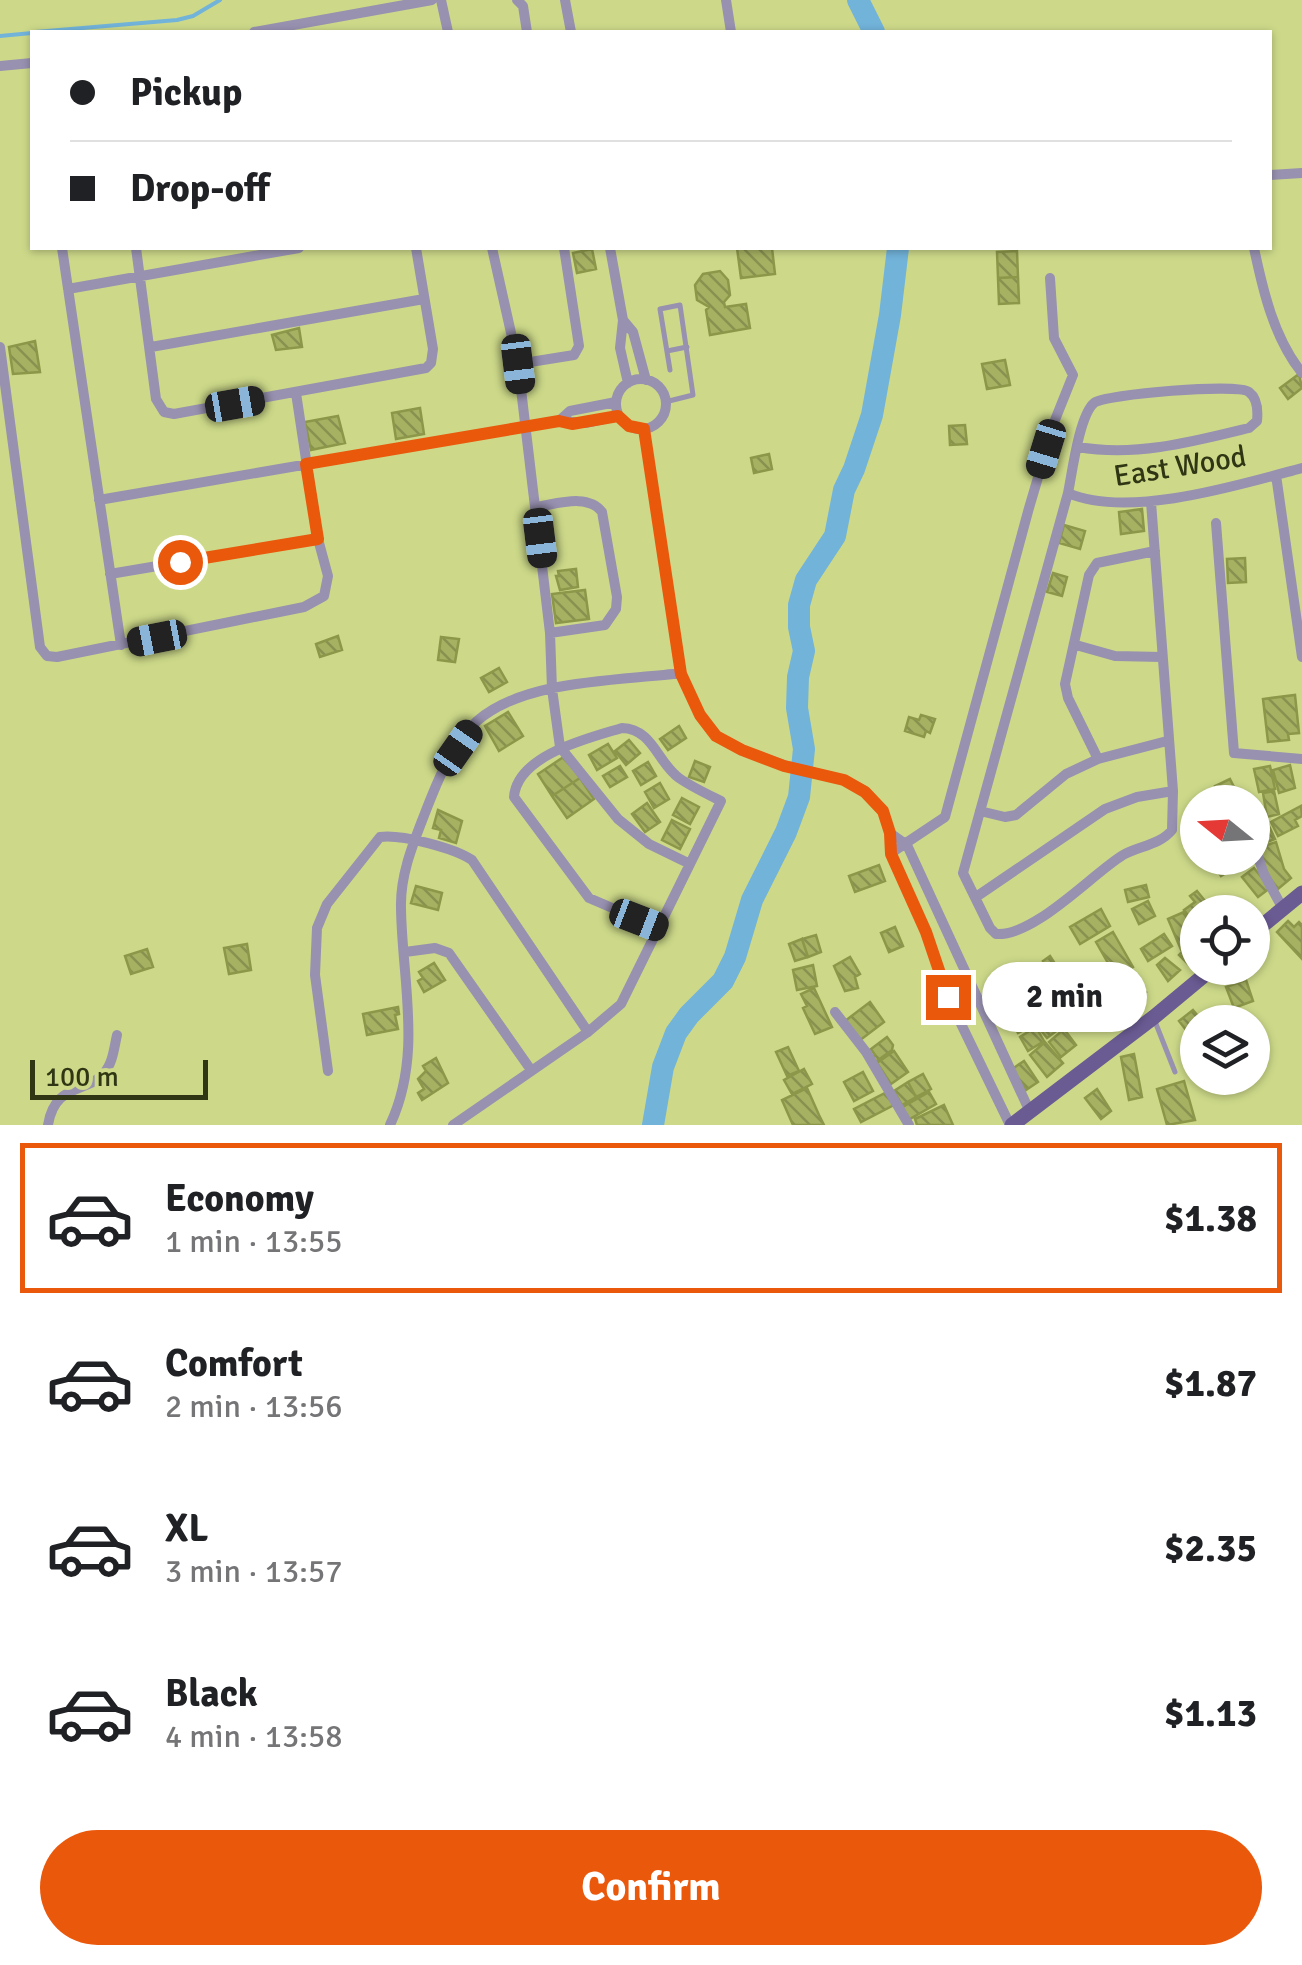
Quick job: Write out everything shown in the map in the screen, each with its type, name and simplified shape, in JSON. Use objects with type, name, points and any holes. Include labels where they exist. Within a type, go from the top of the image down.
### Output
[{"type":"main road","points":[[1270,919],[1302,893]]},
{"type":"main road","points":[[1011,1125],[1193,985]]},
{"type":"street","points":[[265,30],[432,0]]},
{"type":"street","points":[[441,0],[448,30]]},
{"type":"street","points":[[517,0],[527,30]]},
{"type":"street","points":[[565,0],[571,30]]},
{"type":"street","points":[[726,0],[732,30]]},
{"type":"street","points":[[0,66],[30,63]]},
{"type":"street","points":[[1272,175],[1302,173]]},
{"type":"street","points":[[62,250],[120,645]]},
{"type":"street","points":[[136,250],[156,399],[164,412],[174,414],[426,368],[433,349],[416,250]]},
{"type":"street","points":[[68,289],[288,250]]},
{"type":"street","points":[[492,250],[518,364],[560,747],[618,819],[649,844],[688,863]]},
{"type":"street","points":[[518,364],[577,352],[580,342],[564,250]]},
{"type":"street","points":[[610,250],[623,320],[620,348],[628,383]]},
{"type":"street","points":[[1255,250],[1274,323],[1302,373]]},
{"type":"street","points":[[891,854],[944,817],[1028,508],[1073,375],[1054,338],[1050,278]]},
{"type":"street","points":[[151,347],[424,299]]},
{"type":"street","points":[[623,320],[633,332],[646,380]]},
{"type":"street","points":[[0,346],[3,394],[40,647],[56,658],[231,624],[314,603],[324,596],[328,576],[318,539],[296,393]]},
{"type":"street","points":[[646,380],[659,388],[665,402],[662,417],[644,429],[629,426],[618,416],[618,394],[628,383],[646,380]]},
{"type":"street","points":[[1078,446],[1107,452],[1169,447],[1252,427],[1258,414],[1254,397],[1236,387],[1104,399],[1091,406],[1078,446],[963,873],[992,931],[1002,936],[1080,891],[1125,854],[1170,834],[1173,791],[1152,502]]},
{"type":"street","points":[[559,421],[570,411],[616,402]]},
{"type":"street","points":[[99,500],[526,426],[618,416]]},
{"type":"street","points":[[644,429],[681,674],[700,715],[716,736],[742,750],[784,766],[844,780],[865,792],[883,811],[891,854],[948,997],[1011,1125]]},
{"type":"street","name":"East Wood","points":[[1068,494],[1100,504],[1152,502],[1302,468]]},
{"type":"street","points":[[1276,475],[1302,657]]},
{"type":"street","points":[[536,507],[588,501],[597,506],[602,512],[617,597],[616,608],[605,625],[550,633]]},
{"type":"street","points":[[1216,522],[1234,752],[1302,759]]},
{"type":"street","points":[[110,574],[318,539]]},
{"type":"street","points":[[1098,759],[1065,684],[1093,567],[1155,551]]},
{"type":"street","points":[[1076,645],[1115,656],[1162,657]]},
{"type":"street","points":[[390,1125],[399,1106],[408,1061],[406,952],[400,907],[404,877],[440,774],[476,722],[512,698],[552,689],[681,674]]},
{"type":"street","points":[[453,1125],[588,1032],[621,1004],[659,928],[688,863],[721,801],[676,776],[646,736],[632,728],[560,747],[520,780],[514,798],[589,898],[659,928]]},
{"type":"street","points":[[980,811],[1005,817],[1016,815],[1066,774],[1098,759],[1167,741]]},
{"type":"street","points":[[976,897],[1105,809],[1137,797],[1173,791]]},
{"type":"street","points":[[890,833],[907,845],[1030,1112]]},
{"type":"street","points":[[328,1071],[315,975],[317,928],[326,904],[373,842],[388,836],[463,854],[480,868],[588,1032]]},
{"type":"street","points":[[1265,875],[1283,908]]},
{"type":"street","points":[[406,952],[435,948],[449,953],[532,1070]]},
{"type":"street","points":[[936,962],[956,953]]},
{"type":"street","points":[[834,1012],[866,1052],[908,1125]]},
{"type":"street","points":[[48,1125],[54,1106],[62,1097],[82,1084],[98,1080],[105,1072],[116,1034]]},
{"type":"lane","points":[[665,402],[693,395],[680,305],[660,309],[670,370]]},
{"type":"lane","points":[[667,350],[687,347]]},
{"type":"lane","points":[[1154,1018],[1176,1072]]},
{"type":"building","points":[[592,250],[596,269],[577,273],[573,253]]},
{"type":"building","points":[[737,250],[772,250],[775,274],[741,278]]},
{"type":"building","points":[[1017,251],[1018,277],[998,278],[997,252]]},
{"type":"building","points":[[720,271],[728,280],[730,295],[725,307],[746,304],[750,328],[710,335],[706,310],[709,307],[697,300],[695,285],[703,274]]},
{"type":"building","points":[[1018,277],[1019,303],[999,304],[998,278]]},
{"type":"building","points":[[299,328],[302,347],[276,350],[272,335]]},
{"type":"building","points":[[35,341],[40,372],[13,374],[9,347]]},
{"type":"building","points":[[1005,360],[1010,385],[987,389],[982,364]]},
{"type":"building","points":[[1299,374],[1302,388],[1288,399],[1280,388]]},
{"type":"building","points":[[420,408],[424,434],[396,439],[392,413]]},
{"type":"building","points":[[338,416],[345,443],[311,450],[305,422]]},
{"type":"building","points":[[965,425],[967,444],[950,445],[949,426]]},
{"type":"building","points":[[769,454],[772,469],[754,473],[751,458]]},
{"type":"building","points":[[1142,509],[1144,531],[1121,534],[1119,512]]},
{"type":"building","points":[[1064,525],[1085,531],[1080,549],[1059,543]]},
{"type":"building","points":[[1245,558],[1246,582],[1228,583],[1227,559]]},
{"type":"building","points":[[576,569],[578,587],[560,590],[558,571]]},
{"type":"building","points":[[1053,573],[1067,577],[1062,596],[1047,592]]},
{"type":"building","points":[[585,590],[589,619],[556,623],[552,594]]},
{"type":"building","points":[[338,636],[342,650],[320,657],[316,644]]},
{"type":"building","points":[[441,637],[459,639],[455,662],[438,660]]},
{"type":"building","points":[[499,668],[507,682],[489,692],[481,678]]},
{"type":"building","points":[[1295,695],[1299,733],[1288,734],[1289,740],[1268,742],[1263,699]]},
{"type":"building","points":[[508,712],[523,736],[499,751],[485,726]]},
{"type":"building","points":[[921,715],[935,719],[930,733],[926,731],[924,737],[905,731],[909,717],[919,720]]},
{"type":"building","points":[[679,726],[686,738],[668,750],[660,739]]},
{"type":"building","points":[[629,740],[640,753],[626,765],[615,751]]},
{"type":"building","points":[[608,744],[617,758],[597,770],[589,755]]},
{"type":"building","points":[[565,756],[580,778],[552,796],[538,774]]},
{"type":"building","points":[[695,761],[710,767],[704,782],[689,777]]},
{"type":"building","points":[[648,762],[656,776],[641,785],[633,771]]},
{"type":"building","points":[[1290,765],[1295,788],[1279,793],[1273,770]]},
{"type":"building","points":[[620,766],[627,777],[610,787],[603,776]]},
{"type":"building","points":[[1270,766],[1275,789],[1257,785],[1254,769]]},
{"type":"building","points":[[580,778],[594,799],[567,818],[552,796]]},
{"type":"building","points":[[660,783],[669,799],[654,808],[645,792]]},
{"type":"building","points":[[1274,791],[1279,814],[1270,816],[1270,792]]},
{"type":"building","points":[[682,798],[699,807],[690,824],[673,815]]},
{"type":"building","points":[[647,803],[660,822],[645,832],[632,814]]},
{"type":"building","points":[[1301,806],[1302,816],[1295,820],[1298,826],[1278,836],[1271,822]]},
{"type":"building","points":[[438,810],[462,821],[456,843],[439,838],[441,830],[433,828]]},
{"type":"building","points":[[672,820],[690,829],[680,849],[662,840]]},
{"type":"building","points":[[1276,842],[1291,878],[1278,889],[1268,875],[1270,844]]},
{"type":"building","points":[[879,865],[885,881],[855,892],[849,876]]},
{"type":"building","points":[[1260,875],[1270,888],[1256,895],[1242,877]]},
{"type":"building","points":[[1146,885],[1149,897],[1128,902],[1125,890]]},
{"type":"building","points":[[416,886],[442,893],[438,910],[411,903]]},
{"type":"building","points":[[1148,901],[1155,916],[1139,924],[1132,909]]},
{"type":"building","points":[[1101,909],[1110,926],[1080,944],[1070,927]]},
{"type":"building","points":[[1180,914],[1180,947],[1168,919]]},
{"type":"building","points":[[1288,921],[1294,927],[1299,922],[1302,925],[1302,959],[1277,932]]},
{"type":"building","points":[[895,927],[903,946],[889,952],[881,933]]},
{"type":"building","points":[[1113,932],[1133,967],[1116,977],[1096,942]]},
{"type":"building","points":[[1164,934],[1172,946],[1148,961],[1141,949]]},
{"type":"building","points":[[816,935],[821,952],[808,957],[802,939]]},
{"type":"building","points":[[802,939],[808,957],[795,961],[789,944]]},
{"type":"building","points":[[247,944],[251,970],[229,974],[224,948]]},
{"type":"building","points":[[147,949],[153,967],[131,974],[125,956]]},
{"type":"building","points":[[1050,956],[1079,1001],[1072,1006],[1043,961]]},
{"type":"building","points":[[850,957],[860,974],[855,977],[858,988],[845,991],[834,966]]},
{"type":"building","points":[[1165,958],[1180,970],[1168,981],[1157,965]]},
{"type":"building","points":[[434,963],[445,980],[424,992],[418,981],[423,978],[419,972]]},
{"type":"building","points":[[813,965],[817,986],[797,990],[793,970]]},
{"type":"building","points":[[1006,975],[1022,1000],[1008,1010],[992,985]]},
{"type":"building","points":[[1133,975],[1146,992],[1096,1030],[1083,1013]]},
{"type":"building","points":[[1029,977],[1040,995],[1028,1003],[1017,985]]},
{"type":"building","points":[[1248,985],[1253,1001],[1233,1005],[1226,987]]},
{"type":"building","points":[[814,988],[832,1027],[815,1034],[801,994]]},
{"type":"building","points":[[1059,989],[1068,1006],[1018,1033],[1009,1016]]},
{"type":"building","points":[[870,1002],[884,1022],[859,1041],[845,1021]]},
{"type":"building","points":[[398,1007],[398,1029],[367,1035],[363,1014]]},
{"type":"building","points":[[1064,1010],[1071,1020],[1047,1038],[1039,1028]]},
{"type":"building","points":[[1036,1027],[1044,1041],[1028,1051],[1020,1037]]},
{"type":"building","points":[[1064,1029],[1076,1045],[1061,1057],[1049,1042]]},
{"type":"building","points":[[887,1037],[892,1050],[874,1063],[871,1049]]},
{"type":"building","points":[[1045,1042],[1063,1063],[1047,1077],[1030,1055]]},
{"type":"building","points":[[788,1047],[799,1071],[787,1076],[776,1052]]},
{"type":"building","points":[[894,1051],[908,1072],[891,1084],[877,1063]]},
{"type":"building","points":[[1134,1054],[1142,1097],[1129,1100],[1121,1057]]},
{"type":"building","points":[[436,1058],[448,1083],[422,1100],[418,1093],[424,1089],[418,1079],[426,1071],[423,1066]]},
{"type":"building","points":[[1024,1061],[1038,1082],[1026,1090],[1012,1069]]},
{"type":"building","points":[[804,1069],[812,1084],[792,1094],[784,1080]]},
{"type":"building","points":[[863,1072],[873,1091],[854,1101],[844,1082]]},
{"type":"building","points":[[923,1074],[931,1089],[916,1097],[908,1082]]},
{"type":"building","points":[[908,1082],[916,1097],[902,1105],[894,1091]]},
{"type":"building","points":[[1180,1082],[1180,1095],[1188,1095],[1195,1120],[1167,1125],[1157,1089]]},
{"type":"building","points":[[807,1088],[824,1125],[793,1125],[782,1100]]},
{"type":"building","points":[[1097,1089],[1111,1111],[1101,1119],[1085,1098]]},
{"type":"building","points":[[887,1092],[894,1105],[861,1122],[854,1109]]},
{"type":"building","points":[[929,1092],[936,1104],[908,1120],[901,1108]]},
{"type":"building","points":[[944,1105],[953,1125],[917,1125],[915,1119]]},
{"type":"waterway","points":[[59,30],[177,20],[193,16],[220,0]]},
{"type":"waterway","points":[[858,0],[873,30]]},
{"type":"waterway","points":[[0,36],[30,33]]},
{"type":"waterway","points":[[653,1125],[663,1067],[676,1033],[723,981],[735,957],[752,900],[799,797],[804,749],[797,708],[804,651],[799,605],[806,580],[835,536],[844,490],[872,415],[898,250]]},
{"type":"route","points":[[180,562],[318,539],[306,464],[559,421],[584,423],[618,416],[629,426],[644,429],[681,674],[700,715],[716,736],[742,750],[784,766],[844,780],[865,792],[883,811],[891,854],[926,932],[948,997]]}]
